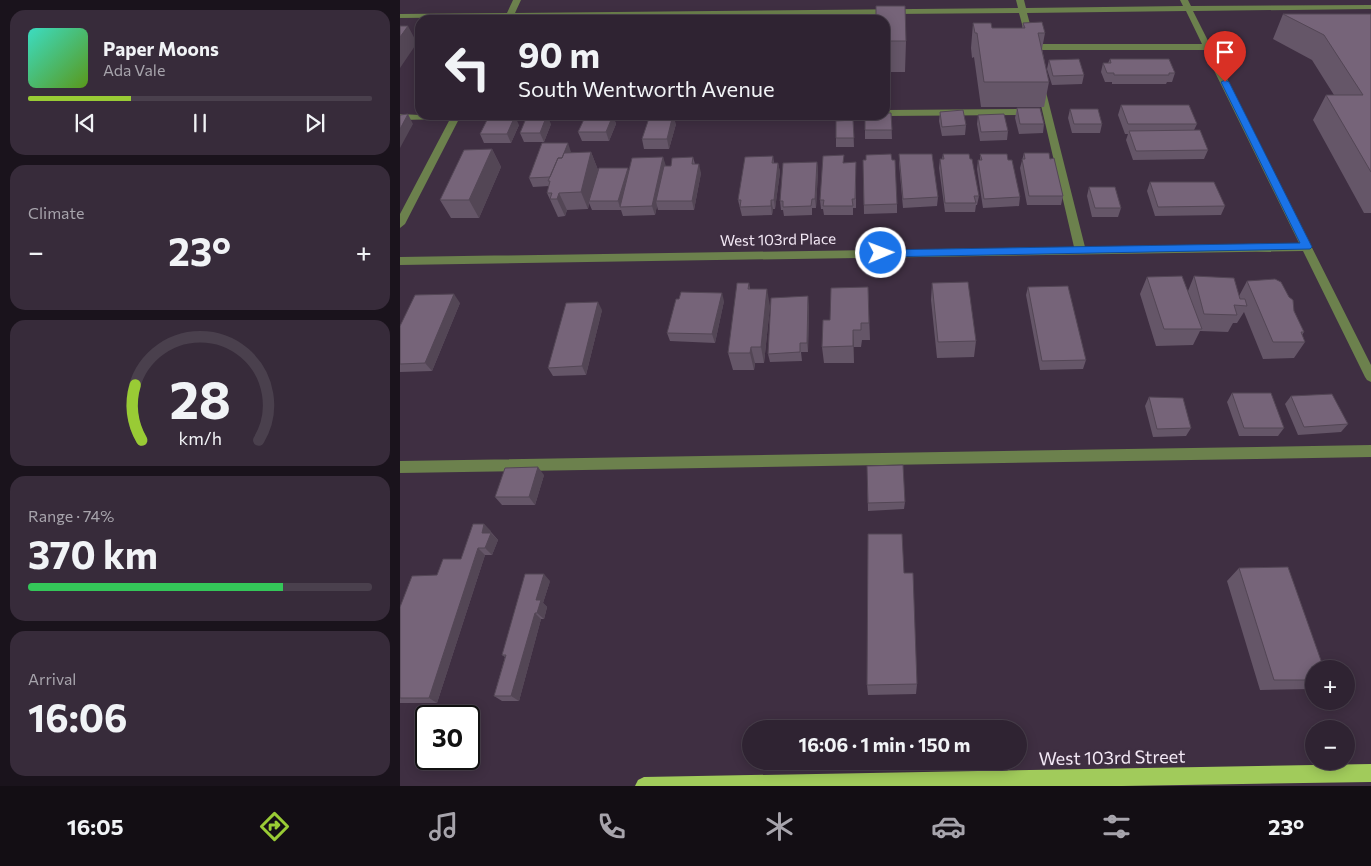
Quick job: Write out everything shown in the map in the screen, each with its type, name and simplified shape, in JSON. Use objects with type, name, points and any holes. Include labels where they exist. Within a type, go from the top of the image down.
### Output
[{"type":"main road","name":"West 103rd Street","points":[[644,786],[869,784],[1371,773]]},
{"type":"street","points":[[509,15],[517,0]]},
{"type":"street","points":[[1020,0],[1033,52],[1207,47]]},
{"type":"street","points":[[655,15],[1023,10],[1186,4],[1371,7]]},
{"type":"street","points":[[1186,4],[1307,247],[1366,355],[1371,377]]},
{"type":"street","points":[[400,16],[415,16]]},
{"type":"street","points":[[1038,75],[1080,250]]},
{"type":"street","points":[[890,113],[1047,112]]},
{"type":"street","points":[[400,118],[415,117]]},
{"type":"street","points":[[400,224],[455,120]]},
{"type":"street","name":"West 103rd Place","points":[[400,261],[1307,247]]},
{"type":"street","points":[[400,467],[1371,451]]},
{"type":"building","points":[[876,6],[905,6],[906,41],[890,41],[890,15],[876,15]]},
{"type":"building","points":[[1283,14],[1371,14],[1371,172],[1326,95],[1363,95],[1324,35]]},
{"type":"building","points":[[1042,22],[1045,33],[1038,33],[1049,82],[984,82],[977,33],[975,33],[973,23],[991,23],[992,28],[1025,28],[1023,23]]},
{"type":"building","points":[[400,26],[408,26],[400,37]]},
{"type":"building","points":[[1079,59],[1084,75],[1053,76],[1049,60]]},
{"type":"building","points":[[1110,59],[1169,59],[1175,73],[1169,73],[1169,75],[1114,75],[1114,73],[1107,73],[1103,63],[1111,63]]},
{"type":"building","points":[[1121,105],[1189,105],[1197,124],[1128,124]]},
{"type":"building","points":[[1017,108],[1040,108],[1044,124],[1020,124]]},
{"type":"building","points":[[1070,109],[1098,109],[1102,124],[1074,124]]},
{"type":"building","points":[[963,110],[966,125],[942,127],[940,112]]},
{"type":"building","points":[[891,113],[892,130],[865,130],[865,120],[890,120]]},
{"type":"building","points":[[408,114],[400,129],[400,115]]},
{"type":"building","points":[[1004,114],[1008,131],[981,132],[978,115]]},
{"type":"building","points":[[487,120],[513,120],[507,134],[480,134]]},
{"type":"building","points":[[525,120],[545,120],[540,133],[520,133]]},
{"type":"building","points":[[584,120],[611,120],[606,132],[578,132]]},
{"type":"building","points":[[648,120],[672,120],[667,139],[642,139]]},
{"type":"building","points":[[853,120],[854,138],[836,138],[836,121]]},
{"type":"building","points":[[1200,130],[1208,150],[1136,151],[1129,131]]},
{"type":"building","points":[[542,143],[568,143],[562,158],[558,158],[550,177],[529,178]]},
{"type":"building","points":[[492,149],[469,200],[440,200],[464,150]]},
{"type":"building","points":[[591,152],[581,192],[559,193],[557,199],[550,199],[552,193],[547,193],[550,181],[548,181],[558,158],[562,158],[564,153]]},
{"type":"building","points":[[1024,153],[1049,153],[1050,159],[1054,158],[1063,196],[1029,196],[1022,159],[1025,159]]},
{"type":"building","points":[[891,154],[892,160],[895,160],[897,204],[864,205],[863,160],[866,160],[866,155]]},
{"type":"building","points":[[899,154],[932,154],[938,197],[903,199]]},
{"type":"building","points":[[943,154],[969,154],[970,159],[972,159],[979,196],[974,196],[976,203],[945,203],[940,159],[944,159]]},
{"type":"building","points":[[980,154],[1007,154],[1008,160],[1012,160],[1020,197],[984,199],[978,160],[982,160]]},
{"type":"building","points":[[844,155],[843,163],[856,162],[855,199],[852,199],[853,206],[823,206],[824,200],[820,200],[823,156]]},
{"type":"building","points":[[773,156],[772,163],[778,163],[774,200],[771,200],[771,206],[740,207],[741,200],[738,200],[745,157]]},
{"type":"building","points":[[663,157],[652,206],[620,207],[632,158]]},
{"type":"building","points":[[693,157],[692,164],[699,164],[692,201],[656,201],[664,166],[671,166],[672,158]]},
{"type":"building","points":[[817,162],[815,199],[812,199],[811,206],[783,207],[783,201],[780,201],[783,163]]},
{"type":"building","points":[[599,168],[628,168],[618,201],[589,201]]},
{"type":"building","points":[[1150,182],[1214,182],[1225,206],[1158,207]]},
{"type":"building","points":[[1089,187],[1115,187],[1121,208],[1095,208]]},
{"type":"building","points":[[1182,276],[1202,329],[1164,329],[1147,277]]},
{"type":"building","points":[[1194,276],[1234,278],[1240,299],[1245,299],[1247,306],[1234,305],[1237,315],[1204,314]]},
{"type":"building","points":[[1275,279],[1281,282],[1289,297],[1293,300],[1294,311],[1304,332],[1301,332],[1305,342],[1273,342],[1247,281]]},
{"type":"building","points":[[968,282],[976,341],[938,342],[932,283]]},
{"type":"building","points":[[737,283],[749,283],[748,289],[767,289],[761,347],[751,347],[750,353],[728,353]]},
{"type":"building","points":[[1068,286],[1086,360],[1042,361],[1028,287]]},
{"type":"building","points":[[868,287],[869,323],[861,323],[861,330],[853,330],[853,346],[822,347],[823,320],[830,320],[831,288]]},
{"type":"building","points":[[681,292],[722,293],[712,334],[667,333],[676,299],[679,299]]},
{"type":"building","points":[[454,294],[425,363],[400,364],[400,326],[415,295]]},
{"type":"building","points":[[808,296],[807,343],[800,343],[800,352],[768,354],[771,298]]},
{"type":"building","points":[[598,302],[582,366],[548,368],[566,303]]},
{"type":"building","points":[[1232,393],[1271,393],[1284,428],[1244,428]]},
{"type":"building","points":[[1332,394],[1348,424],[1304,427],[1291,396]]},
{"type":"building","points":[[1149,397],[1183,398],[1191,428],[1157,429]]},
{"type":"building","points":[[903,465],[905,502],[868,503],[867,466]]},
{"type":"building","points":[[538,467],[529,497],[495,497],[505,468]]},
{"type":"building","points":[[473,524],[484,524],[482,533],[491,533],[485,548],[478,548],[429,698],[400,698],[400,607],[412,576],[437,575],[443,559],[461,559]]},
{"type":"building","points":[[868,534],[902,534],[904,573],[913,573],[917,684],[867,685]]},
{"type":"building","points":[[1288,567],[1321,660],[1305,660],[1305,680],[1274,680],[1239,568]]},
{"type":"building","points":[[525,574],[544,574],[536,600],[541,600],[537,613],[535,613],[511,696],[494,696],[506,655],[502,655]]},
{"type":"route","points":[[881,253],[1307,247],[1225,82]]}]
